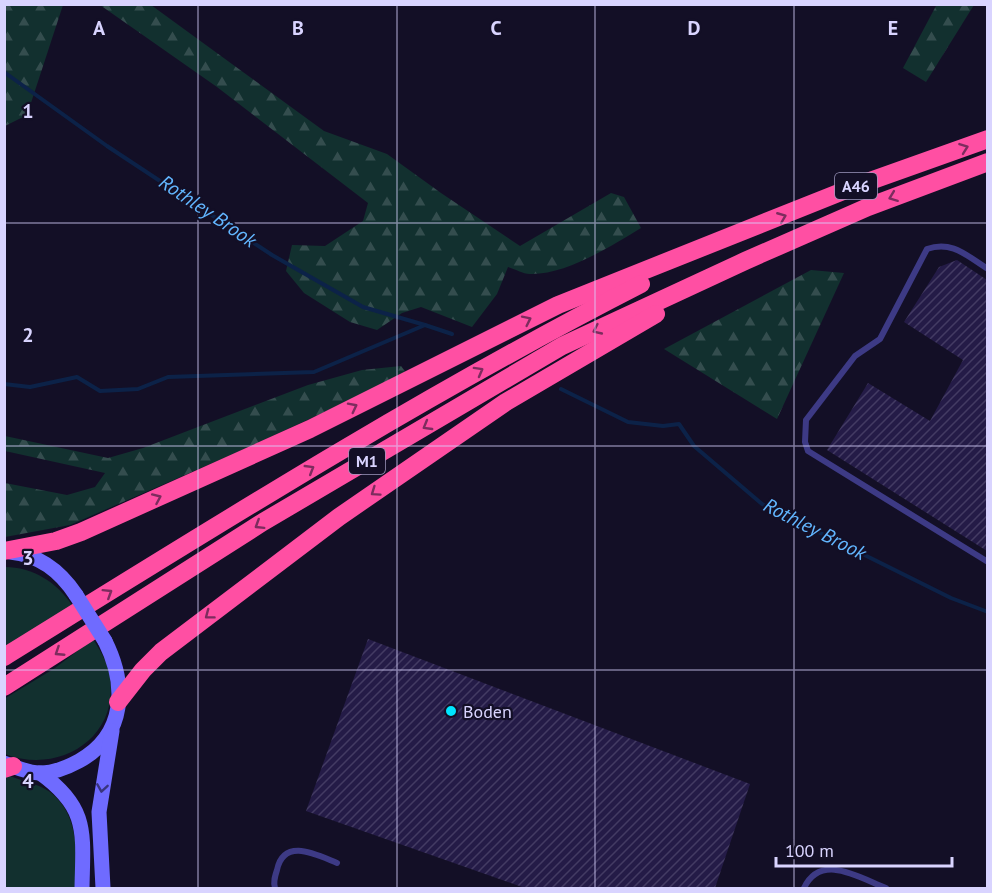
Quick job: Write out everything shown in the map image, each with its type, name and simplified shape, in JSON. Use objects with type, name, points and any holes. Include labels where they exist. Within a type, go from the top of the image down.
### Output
[{"type":"highway","name":"A46","points":[[728,239],[856,186],[987,139]]},
{"type":"highway","name":"A46","points":[[745,261],[868,207],[987,162]]},
{"type":"highway","points":[[4,551],[56,541],[81,532],[310,429],[558,305],[728,239]]},
{"type":"highway","name":"M1","points":[[4,657],[250,504],[409,410],[560,326],[728,239]]},
{"type":"highway","points":[[118,702],[143,670],[161,652],[339,517],[506,402],[745,261]]},
{"type":"highway","name":"M1","points":[[4,687],[263,522],[552,352],[745,261]]},
{"type":"main road","points":[[4,551],[21,553],[48,565],[66,580],[105,641],[115,666],[118,702],[99,812],[103,888]]},
{"type":"main road","points":[[7,766],[40,773],[65,768],[84,758],[112,730]]},
{"type":"main road","points":[[40,773],[68,795],[76,810],[81,830],[81,888]]},
{"type":"lane","points":[[987,269],[950,245],[937,245],[927,249],[879,339],[855,356],[806,420],[805,442],[808,451],[987,562]]},
{"type":"lane","points":[[275,888],[278,863],[287,853],[303,849],[337,862]]},
{"type":"lane","points":[[804,888],[822,870],[839,869],[886,888]]},
{"type":"green space","points":[[937,4],[974,5],[926,82],[903,68]]},
{"type":"green space","points":[[5,5],[63,5],[27,115],[5,126]]},
{"type":"green space","points":[[100,5],[151,5],[324,131],[387,154],[520,246],[611,193],[624,197],[641,228],[588,258],[558,270],[530,274],[508,267],[497,294],[472,327],[421,307],[402,313],[377,330],[350,322],[304,293],[286,271],[292,245],[325,246],[363,221],[368,203],[217,87]]},
{"type":"green space","points":[[811,270],[844,273],[777,419],[664,349]]},
{"type":"green space","points":[[401,366],[407,374],[231,455],[70,525],[5,537],[5,483],[67,495],[95,487],[105,473],[5,451],[5,436],[108,458],[143,448],[308,385],[362,370]]},
{"type":"green space","points":[[5,567],[25,570],[43,577],[59,589],[72,605],[5,647]]},
{"type":"green space","points":[[93,639],[106,662],[110,678],[110,700],[105,719],[95,734],[81,747],[45,760],[25,759],[5,754],[4,699],[55,668]]},
{"type":"green space","points":[[5,776],[46,789],[60,801],[72,824],[78,888],[5,888]]},
{"type":"building","points":[[957,260],[987,280],[987,551],[827,450],[868,383],[930,421],[963,360],[904,322],[939,267]]},
{"type":"building","name":"Boden","points":[[368,639],[750,784],[715,888],[525,888],[306,811]]},
{"type":"waterway","name":"Rothley Brook","points":[[4,72],[107,146],[272,255],[363,307],[425,325]]},
{"type":"waterway","name":"Rothley Brook","points":[[4,384],[30,387],[77,377],[100,391],[138,389],[168,377],[314,372],[425,325],[452,334]]},
{"type":"waterway","name":"Rothley Brook","points":[[561,389],[628,422],[663,426],[679,424],[694,446],[762,504],[951,598],[988,612]]},
{"type":"place","name":"Boden","points":[[451,711]]}]
